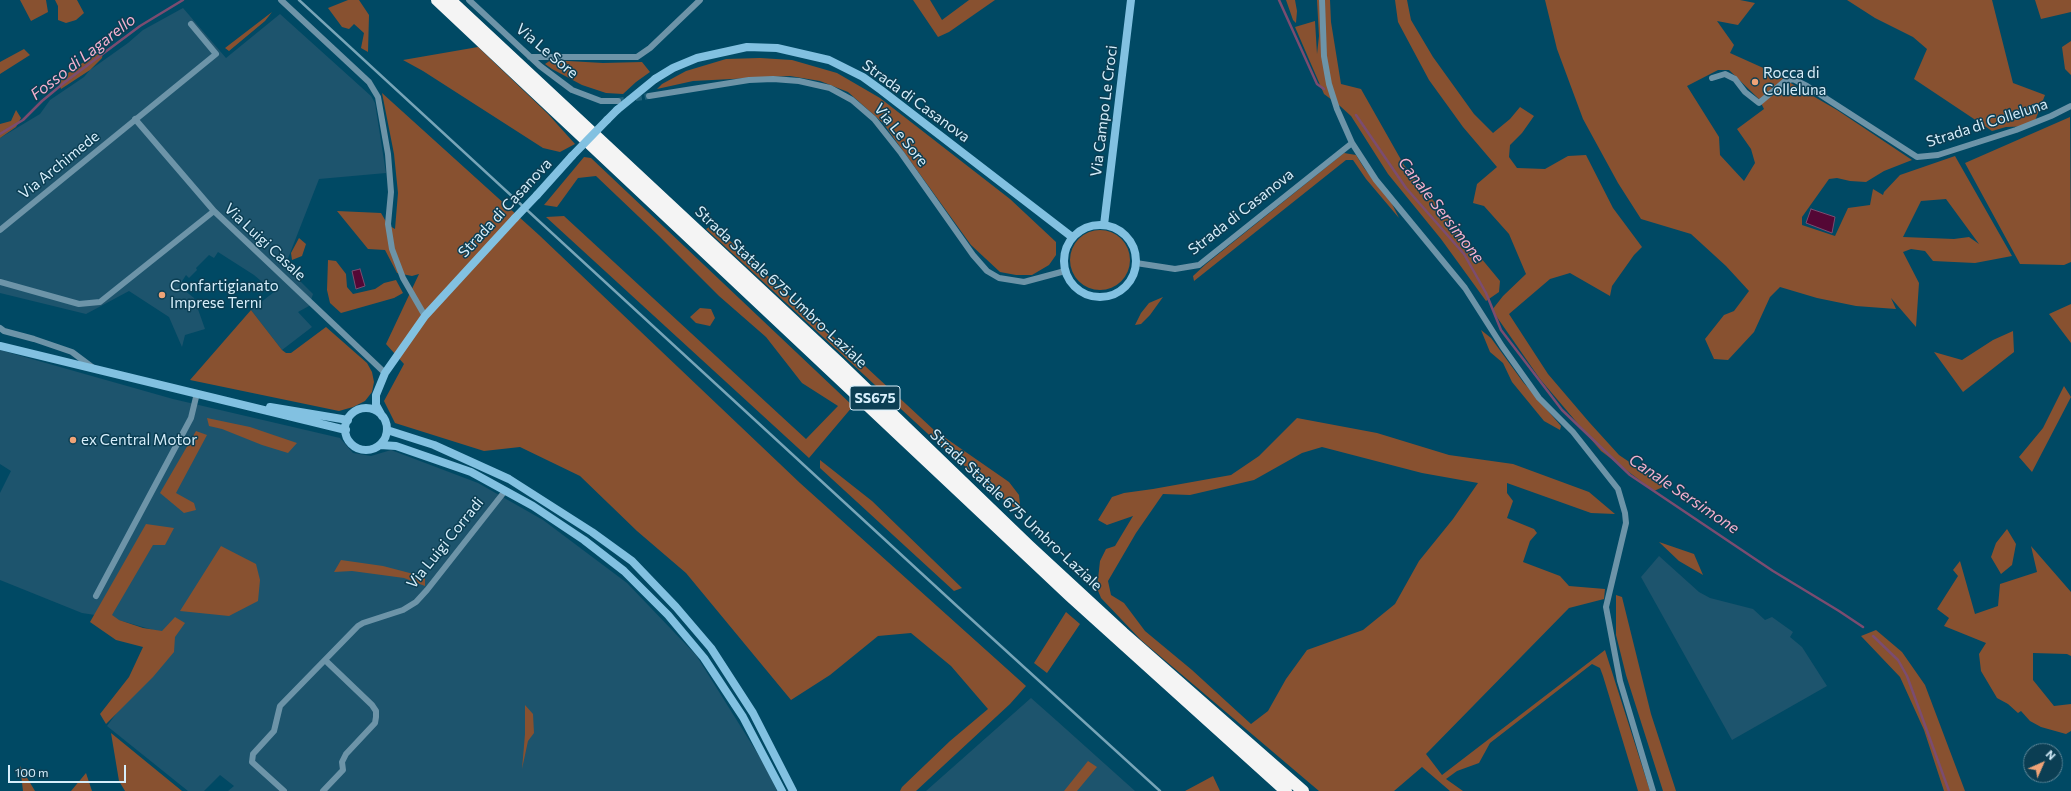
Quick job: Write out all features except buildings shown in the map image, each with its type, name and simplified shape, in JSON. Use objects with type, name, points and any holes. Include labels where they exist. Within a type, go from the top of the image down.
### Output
[{"type":"highway","name":"Strada Statale 675 Umbro-Laziale","points":[[437,0],[1070,596],[1286,791]]},
{"type":"highway","name":"Strada Statale 675 Umbro-Laziale","points":[[450,0],[839,363],[1035,552],[1129,638],[1303,791]]},
{"type":"main road","name":"Via Campo Le Croci","points":[[1104,225],[1131,0]]},
{"type":"main road","name":"Strada di Casanova","points":[[361,409],[376,395],[385,373],[425,316],[572,156],[617,110],[655,79],[673,68],[697,58],[747,47],[777,48],[829,60],[862,77],[881,90],[1072,237]]},
{"type":"main road","points":[[1104,225],[1117,229],[1128,238],[1134,250],[1136,263],[1131,279],[1126,286],[1112,295],[1095,297],[1080,291],[1068,279],[1065,271],[1064,253],[1072,237],[1087,227],[1104,225]]},
{"type":"main road","points":[[0,346],[346,430]]},
{"type":"main road","points":[[376,395],[376,405],[382,416],[387,430],[384,441],[374,448],[361,449],[350,442],[346,430],[348,420],[356,411],[361,409],[372,409],[382,416]]},
{"type":"main road","points":[[206,396],[348,420]]},
{"type":"main road","points":[[387,430],[434,445],[509,479],[592,532],[632,561],[676,607],[711,648],[754,712],[793,791]]},
{"type":"main road","points":[[380,445],[396,446],[471,472],[533,506],[584,540],[624,571],[668,615],[702,654],[725,688],[769,765],[782,791]]},
{"type":"street","points":[[281,0],[369,82],[378,97],[391,192],[388,224],[392,249],[403,278],[425,316]]},
{"type":"street","name":"Via Le Sore","points":[[470,0],[530,57],[572,90],[602,101],[618,101]]},
{"type":"street","points":[[530,57],[637,57],[650,48],[700,0]]},
{"type":"street","points":[[1322,0],[1324,56],[1328,84],[1352,143],[1376,180],[1465,288],[1502,346],[1538,398],[1573,432],[1618,489],[1625,513],[1626,523],[1606,607],[1620,682],[1653,791]]},
{"type":"street","name":"Via Archimede","points":[[0,230],[216,54],[191,24]]},
{"type":"street","name":"Strada di Colleluna","points":[[1712,78],[1725,74],[1735,78],[1745,92],[1759,104],[1785,81],[1793,79],[1807,86],[1917,157],[1938,155],[2016,130],[2071,106]]},
{"type":"street","name":"Via Le Sore","points":[[649,96],[749,80],[773,79],[799,81],[830,88],[852,100],[874,119],[906,159],[973,256],[987,271],[1006,280],[1024,282],[1065,271]]},
{"type":"street","points":[[135,119],[214,211]]},
{"type":"street","name":"Strada di Casanova","points":[[1136,263],[1174,270],[1199,265],[1352,143]]},
{"type":"street","name":"Via Luigi Casale","points":[[0,282],[80,304],[100,302],[214,211],[385,373]]},
{"type":"street","points":[[0,328],[4,331],[34,339],[72,352],[96,370]]},
{"type":"street","points":[[96,596],[191,418],[197,393]]},
{"type":"street","name":"Via Luigi Corradi","points":[[284,791],[252,762],[253,754],[274,731],[280,706],[363,623],[403,610],[416,602],[505,490]]},
{"type":"street","points":[[323,791],[343,770],[342,762],[346,754],[375,723],[376,717],[376,711],[372,705],[325,660]]},
{"type":"shaded area","points":[[20,0],[46,0],[48,12],[31,21]]},
{"type":"shaded area","points":[[55,0],[77,0],[84,13],[76,20],[66,23],[58,20],[58,6]]},
{"type":"shaded area","points":[[348,0],[359,0],[369,15],[368,52],[361,48],[364,33],[354,24],[349,29],[342,27],[328,8]]},
{"type":"shaded area","points":[[913,0],[930,0],[942,20],[969,0],[995,0],[949,32],[938,37]]},
{"type":"shaded area","points":[[1286,0],[1295,0],[1297,11],[1296,23],[1293,20]]},
{"type":"shaded area","points":[[1317,0],[1330,0],[1331,22],[1341,84],[1361,89],[1404,165],[1500,281],[1499,292],[1486,301],[1441,239],[1388,174],[1351,116],[1324,94],[1295,27],[1315,21],[1317,54],[1319,36]]},
{"type":"shaded area","points":[[1395,0],[1407,0],[1411,20],[1433,57],[1474,114],[1493,133],[1510,119],[1520,107],[1534,116],[1522,133],[1510,145],[1509,157],[1517,168],[1545,169],[1568,156],[1586,155],[1613,208],[1642,247],[1634,255],[1612,286],[1610,296],[1570,273],[1550,279],[1509,314],[1548,374],[1589,422],[1619,455],[1665,486],[1654,491],[1601,451],[1540,379],[1492,310],[1503,296],[1526,274],[1509,234],[1484,206],[1473,203],[1477,184],[1497,167],[1463,127],[1429,80],[1398,22]]},
{"type":"shaded area","points":[[1545,0],[1740,0],[1755,3],[1738,25],[1717,21],[1734,45],[1730,53],[1770,71],[1837,110],[1912,160],[1884,171],[1866,182],[1837,178],[1829,179],[1802,217],[1802,225],[1835,236],[1848,208],[1870,205],[1873,189],[1883,195],[1900,175],[1955,156],[2012,256],[1975,263],[1933,261],[1925,251],[1911,249],[1903,252],[1919,283],[1916,327],[1891,298],[1896,309],[1856,306],[1817,298],[1780,287],[1770,297],[1754,332],[1728,360],[1714,359],[1705,339],[1724,315],[1734,311],[1749,291],[1726,266],[1691,234],[1641,219],[1618,183],[1583,119],[1557,49]],"holes":[[[1718,70],[1729,70],[1759,99],[1764,109],[1737,129],[1751,149],[1755,163],[1744,181],[1720,155],[1719,137],[1687,86]],[[1946,199],[1979,244],[1969,237],[1954,239],[1903,237],[1921,201]]]},
{"type":"shaded area","points":[[1847,0],[1992,0],[2013,83],[2045,95],[2033,126],[2006,127],[1992,131],[1914,79],[1927,49],[1913,37],[1875,18]]},
{"type":"shaded area","points":[[2035,0],[2071,0],[2071,12],[2041,19]]},
{"type":"shaded area","points":[[183,8],[226,58],[280,14],[371,96],[375,103],[386,173],[319,179],[285,266],[313,294],[309,306],[298,312],[312,327],[282,350],[251,310],[274,292],[254,275],[218,252],[214,258],[209,255],[196,268],[197,270],[189,278],[186,275],[179,286],[194,298],[205,329],[185,335],[182,347],[169,317],[129,291],[86,314],[0,293],[0,138],[40,114],[50,100],[84,77],[90,70],[128,43],[143,30]]},
{"type":"shaded area","points":[[272,12],[265,21],[229,51],[225,48]]},
{"type":"shaded area","points":[[2071,41],[2071,75],[2065,69],[2062,47]]},
{"type":"shaded area","points":[[478,47],[548,114],[575,144],[560,152],[543,148],[423,71],[403,60]]},
{"type":"shaded area","points":[[24,49],[30,55],[0,74],[0,62]]},
{"type":"shaded area","points":[[101,50],[103,52],[102,58],[90,70],[61,89],[58,80]]},
{"type":"shaded area","points":[[760,58],[792,60],[837,73],[880,98],[1010,199],[1056,242],[1056,255],[1049,265],[1032,275],[1016,275],[1000,272],[971,245],[883,123],[848,92],[820,81],[790,76],[693,81],[657,89],[662,84],[686,71],[726,59]]},
{"type":"shaded area","points":[[551,60],[603,63],[642,62],[650,72],[623,94],[606,93],[582,85],[545,64]]},
{"type":"shaded area","points":[[382,93],[539,235],[800,483],[1026,686],[1010,704],[916,791],[900,791],[902,787],[950,741],[988,709],[951,666],[911,633],[878,636],[830,675],[791,700],[686,573],[637,531],[580,476],[520,447],[484,451],[395,423],[384,401],[404,364],[386,344],[419,274],[412,276],[397,273],[385,250],[368,249],[337,211],[381,213],[388,225],[395,229],[398,193],[394,154]]},
{"type":"shaded area","points":[[16,110],[21,118],[16,127],[0,138],[0,124],[11,121]]},
{"type":"shaded area","points":[[2070,117],[2071,262],[2064,265],[2020,264],[1965,163]]},
{"type":"shaded area","points":[[1344,153],[1356,155],[1364,168],[1390,200],[1399,218],[1366,179],[1353,160],[1346,160],[1194,281],[1193,276],[1206,264]]},
{"type":"shaded area","points":[[584,157],[591,158],[853,406],[809,458],[546,217],[564,216],[806,439],[838,406],[802,383],[766,337],[719,296],[596,176],[578,178],[557,207],[544,205]]},
{"type":"shaded area","points":[[1811,209],[1835,217],[1832,233],[1806,223]]},
{"type":"shaded area","points":[[713,225],[934,430],[1009,482],[1019,495],[1021,514],[940,445],[706,229]]},
{"type":"shaded area","points":[[1100,230],[1117,235],[1125,243],[1130,260],[1125,277],[1117,285],[1100,290],[1083,285],[1075,277],[1070,260],[1075,243],[1083,235]]},
{"type":"shaded area","points":[[299,238],[306,244],[302,256],[292,260],[291,253]]},
{"type":"shaded area","points":[[328,260],[336,261],[346,274],[347,287],[353,294],[375,289],[384,283],[396,280],[403,293],[394,298],[341,313],[330,303],[327,290]]},
{"type":"shaded area","points":[[360,269],[365,286],[356,289],[352,271]]},
{"type":"shaded area","points":[[1163,297],[1150,315],[1141,324],[1135,325],[1141,313],[1149,303]]},
{"type":"shaded area","points":[[2071,304],[2071,343],[2049,314]]},
{"type":"shaded area","points":[[700,308],[711,309],[715,318],[710,326],[696,323],[690,317]]},
{"type":"shaded area","points":[[251,310],[282,350],[286,353],[291,353],[326,327],[367,363],[372,372],[374,382],[372,392],[365,401],[353,407],[339,411],[190,380]]},
{"type":"shaded area","points":[[1481,330],[1491,338],[1523,382],[1561,426],[1560,430],[1544,421],[1512,382],[1503,363],[1490,352]]},
{"type":"shaded area","points":[[2013,331],[2014,352],[1963,392],[1934,352],[1962,360],[1993,340]]},
{"type":"shaded area","points":[[0,350],[173,399],[340,438],[353,453],[371,456],[391,450],[478,483],[543,520],[627,583],[696,655],[766,767],[777,791],[228,791],[234,786],[220,775],[204,791],[188,791],[107,726],[174,636],[108,617],[82,613],[0,580],[0,493],[11,471],[0,464]]},
{"type":"shaded area","points":[[2064,386],[2071,397],[2032,472],[2019,457],[2043,428]]},
{"type":"shaded area","points":[[207,418],[250,427],[297,443],[288,453],[262,445],[222,429],[209,426]]},
{"type":"shaded area","points":[[1297,418],[1377,433],[1449,455],[1513,464],[1589,492],[1615,514],[1591,513],[1507,483],[1507,493],[1513,501],[1507,518],[1534,529],[1537,533],[1530,541],[1523,562],[1560,576],[1569,586],[1605,589],[1604,599],[1569,608],[1426,754],[1442,775],[1605,650],[1650,791],[1638,791],[1603,676],[1600,668],[1592,664],[1490,743],[1479,763],[1457,771],[1446,779],[1463,791],[1450,791],[1422,767],[1394,791],[1319,791],[1141,640],[1101,598],[1097,588],[1100,561],[1106,549],[1115,546],[1133,516],[1107,525],[1098,520],[1112,497],[1124,493],[1231,475],[1259,456]],"holes":[[[1322,447],[1422,473],[1478,483],[1453,519],[1419,561],[1395,604],[1363,630],[1307,650],[1286,679],[1268,711],[1251,724],[1192,670],[1145,631],[1124,603],[1111,595],[1108,581],[1136,533],[1163,494],[1190,495],[1254,480],[1302,453]]]},
{"type":"shaded area","points":[[196,431],[207,435],[176,493],[194,503],[196,510],[184,513],[160,493]]},
{"type":"shaded area","points":[[820,460],[872,501],[962,588],[954,591],[820,468]]},
{"type":"shaded area","points":[[146,524],[174,528],[165,545],[153,545],[112,615],[119,620],[143,628],[162,631],[175,617],[185,623],[175,637],[174,652],[153,677],[106,724],[100,714],[129,677],[143,647],[116,640],[90,622]]},
{"type":"shaded area","points":[[2007,529],[2016,544],[2012,565],[2001,574],[1991,557],[1996,543]]},
{"type":"shaded area","points":[[1659,542],[1694,554],[1703,575],[1679,561]]},
{"type":"shaded area","points":[[221,546],[256,564],[260,580],[258,601],[229,616],[180,611]]},
{"type":"shaded area","points":[[2031,546],[2071,592],[2071,656],[2067,654],[2033,653],[2033,680],[2054,706],[2071,704],[2071,731],[2066,734],[2041,727],[2030,721],[2021,711],[2018,713],[2008,704],[1997,698],[1981,671],[1979,654],[1986,643],[1944,626],[1949,618],[1937,609],[1958,576],[1953,570],[1960,561],[1975,614],[1998,606],[2000,584],[2037,572]]},
{"type":"shaded area","points":[[1659,556],[1699,592],[1710,598],[1753,609],[1765,620],[1772,617],[1793,632],[1790,637],[1802,647],[1827,686],[1732,740],[1641,577]]},
{"type":"shaded area","points":[[341,560],[383,566],[425,577],[425,586],[404,578],[352,571],[334,572]]},
{"type":"shaded area","points":[[1616,595],[1622,597],[1651,714],[1676,791],[1663,791],[1626,675],[1616,635]]},
{"type":"shaded area","points":[[1066,612],[1080,624],[1047,673],[1034,663]]},
{"type":"shaded area","points":[[1876,630],[1902,652],[1925,685],[1965,791],[1944,791],[1924,730],[1900,677],[1861,636]]},
{"type":"shaded area","points":[[1031,698],[1135,791],[926,791]]},
{"type":"shaded area","points":[[525,705],[533,714],[534,733],[528,741],[522,769],[525,734]]},
{"type":"shaded area","points":[[111,733],[182,791],[125,791],[119,781]]},
{"type":"shaded area","points":[[1088,761],[1097,767],[1077,791],[1064,791]]},
{"type":"shaded area","points":[[20,766],[35,791],[23,791]]},
{"type":"shaded area","points":[[86,773],[92,791],[71,791]]},
{"type":"shaded area","points":[[1213,776],[1220,791],[1185,791]]},
{"type":"waterway","name":"Fosso di Lagarello","points":[[0,134],[23,120],[42,101],[65,82],[140,26],[183,0]]},
{"type":"waterway","name":"Canale Sersimone","points":[[1279,0],[1317,84],[1324,89]]},
{"type":"waterway","name":"Canale Sersimone","points":[[1356,115],[1406,188],[1464,254],[1486,293],[1501,330],[1562,410],[1630,475],[1773,571],[1863,627]]},
{"type":"waterway","name":"Canale Sersimone","points":[[1873,636],[1898,660],[1907,676],[1949,791]]},
{"type":"tunnel","points":[[618,101],[649,96]]},
{"type":"railway","points":[[299,0],[1160,791]]},
{"type":"place","name":"Rocca di Colleluna","points":[[1755,82]]},
{"type":"place","name":"Confartigianato Imprese Terni","points":[[162,295]]},
{"type":"place","name":"ex Central Motor","points":[[73,440]]}]
